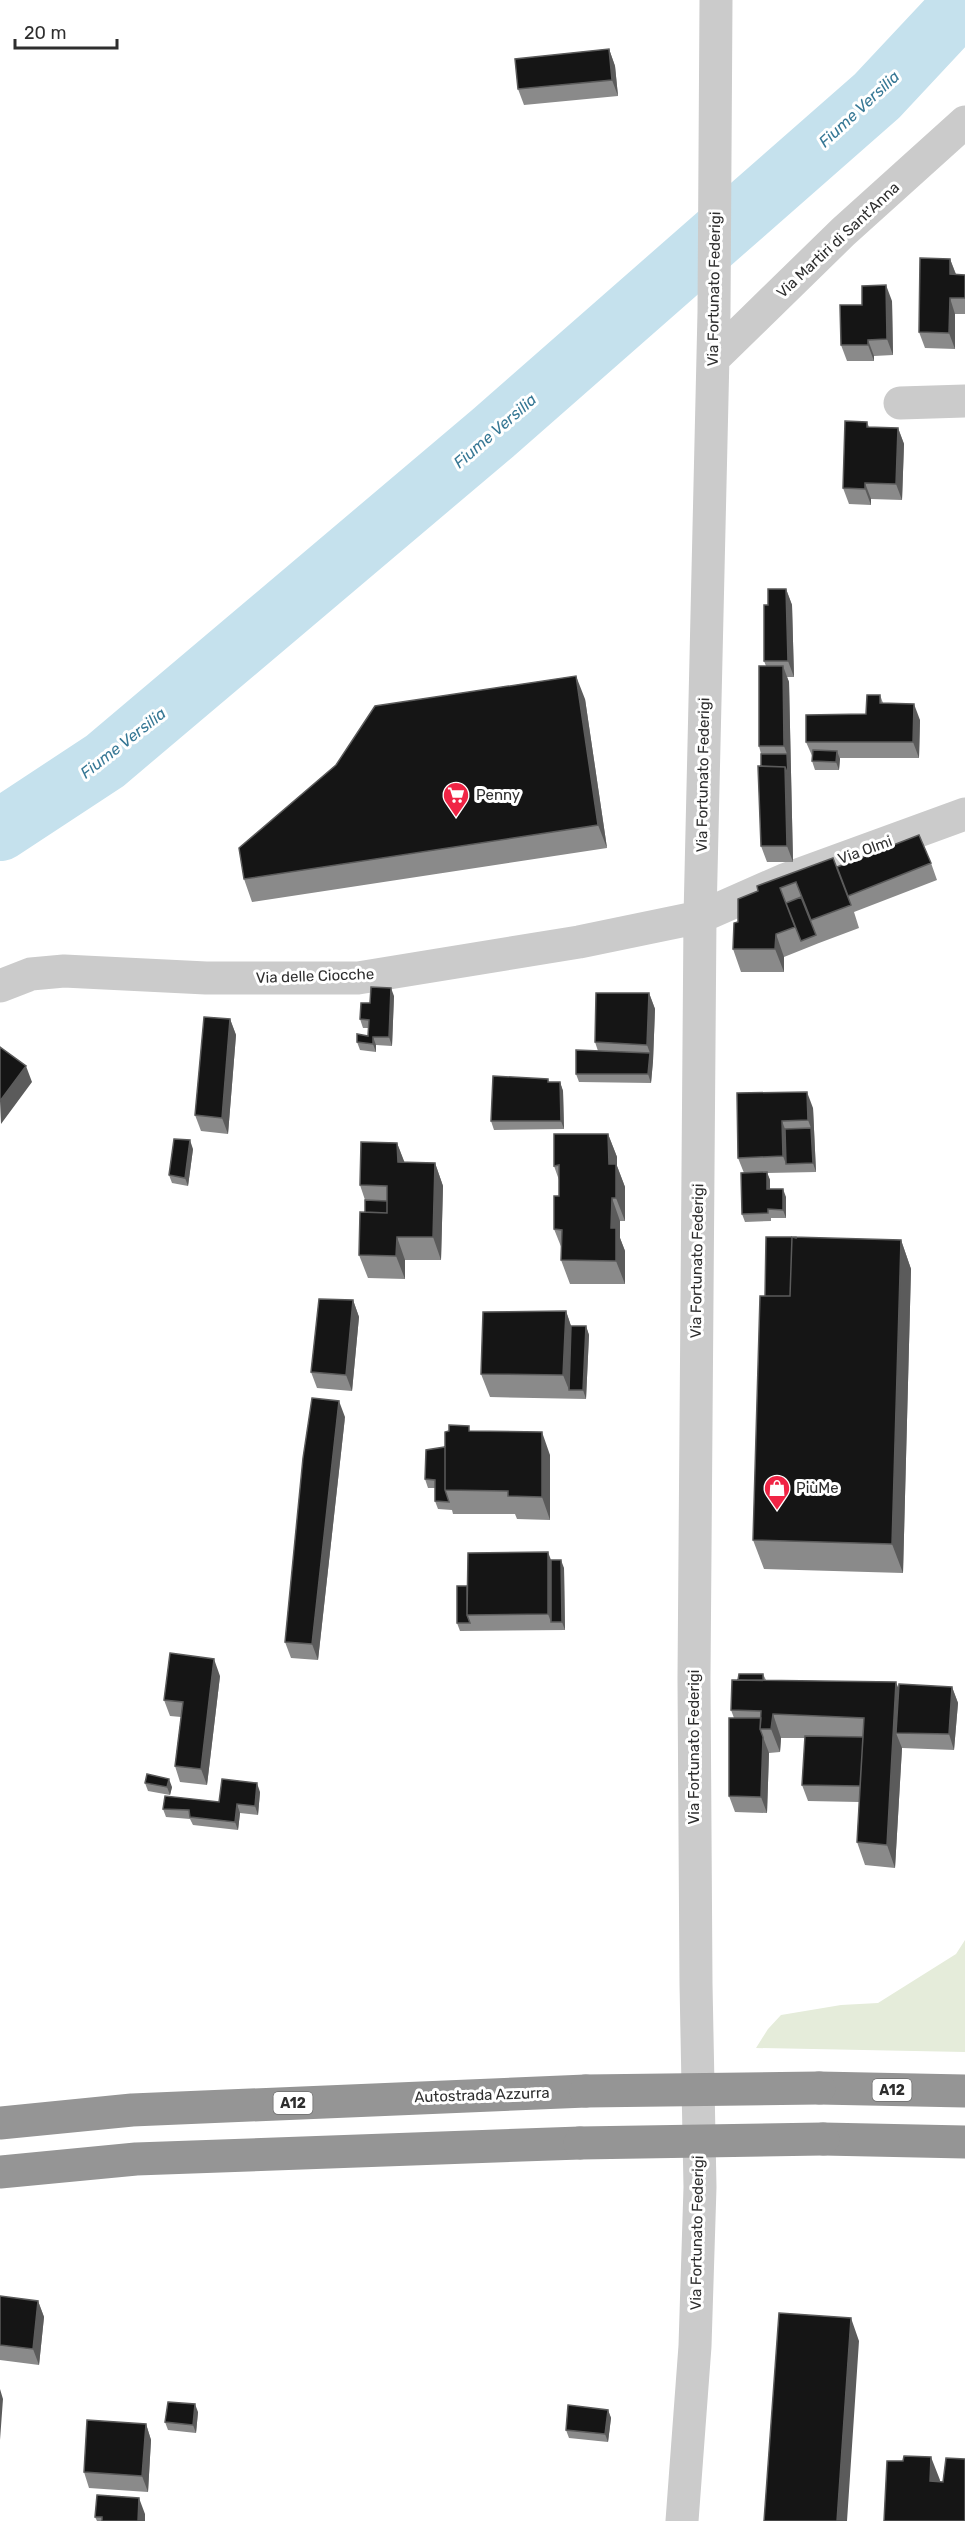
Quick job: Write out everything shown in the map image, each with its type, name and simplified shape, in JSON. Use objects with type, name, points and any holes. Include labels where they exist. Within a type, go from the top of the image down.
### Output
[{"type":"highway","name":"Autostrada Azzurra","points":[[0,2123],[132,2110],[586,2091],[819,2088],[965,2091]]},
{"type":"highway","points":[[0,2172],[136,2159],[580,2143],[823,2139],[965,2142]]},
{"type":"street","name":"Via Fortunato Federigi","points":[[682,2521],[694,2358],[700,2187],[694,1678],[700,917],[714,312],[716,0]]},
{"type":"street","name":"Via Martiri di Sant'Anna","points":[[713,359],[843,232],[965,122]]},
{"type":"street","points":[[900,403],[965,401]]},
{"type":"street","name":"Via Olmi","points":[[700,917],[784,880],[965,814]]},
{"type":"street","name":"Via delle Ciocche","points":[[0,986],[31,974],[64,971],[206,978],[358,978],[579,942],[700,917]]},
{"type":"green space","points":[[965,1940],[965,2052],[756,2048],[768,2029],[781,2015],[841,2005],[878,2003],[956,1954]]},
{"type":"building","points":[[609,49],[612,80],[518,89],[515,59]]},
{"type":"building","points":[[920,258],[950,259],[950,274],[965,275],[965,298],[950,298],[949,333],[919,332]]},
{"type":"building","points":[[886,285],[887,339],[868,340],[868,345],[841,345],[840,305],[862,305],[862,286]]},
{"type":"building","points":[[845,421],[867,422],[867,427],[898,428],[896,484],[865,483],[865,489],[843,488]]},
{"type":"building","points":[[768,589],[786,589],[788,661],[764,661],[764,605],[768,605]]},
{"type":"building","points":[[759,666],[783,666],[784,746],[759,746]]},
{"type":"building","name":"Penny","points":[[576,676],[598,825],[244,879],[239,848],[336,765],[375,706]]},
{"type":"building","points":[[867,695],[880,695],[880,703],[914,704],[913,742],[806,742],[806,715],[866,714]]},
{"type":"building","points":[[813,750],[837,751],[836,762],[812,761]]},
{"type":"building","points":[[761,754],[787,754],[788,775],[785,767],[761,766]]},
{"type":"building","points":[[758,766],[785,767],[787,846],[761,846]]},
{"type":"building","points":[[919,835],[931,863],[848,896],[837,867]]},
{"type":"building","points":[[833,858],[851,905],[811,920],[796,882],[780,888],[795,927],[776,934],[775,949],[733,949],[734,923],[738,922],[738,899],[758,891],[757,886]]},
{"type":"building","points":[[801,897],[816,935],[801,941],[786,903]]},
{"type":"building","points":[[371,987],[391,988],[389,1037],[373,1037],[373,1044],[357,1042],[357,1034],[368,1036],[369,1020],[360,1019],[361,1003],[370,1003]]},
{"type":"building","points":[[596,993],[649,993],[647,1045],[595,1042]]},
{"type":"building","points":[[204,1017],[230,1019],[222,1118],[195,1115]]},
{"type":"building","points":[[0,1047],[26,1066],[0,1101]]},
{"type":"building","points":[[576,1050],[650,1053],[648,1074],[576,1074]]},
{"type":"building","points":[[493,1076],[548,1079],[548,1082],[560,1082],[561,1121],[491,1121]]},
{"type":"building","points":[[807,1092],[808,1120],[782,1121],[783,1156],[738,1158],[737,1093]]},
{"type":"building","points":[[811,1128],[813,1163],[786,1164],[785,1129]]},
{"type":"building","points":[[554,1134],[608,1134],[609,1164],[616,1164],[616,1198],[612,1198],[611,1228],[616,1228],[616,1261],[561,1260],[562,1230],[554,1229],[554,1196],[559,1196],[559,1165],[554,1166]]},
{"type":"building","points":[[174,1139],[190,1140],[185,1178],[169,1175]]},
{"type":"building","points":[[361,1142],[397,1143],[398,1162],[435,1163],[433,1237],[397,1237],[396,1256],[359,1255],[360,1212],[387,1213],[387,1186],[360,1185]]},
{"type":"building","points":[[767,1172],[767,1189],[783,1189],[783,1210],[768,1209],[768,1213],[742,1214],[741,1173]]},
{"type":"building","points":[[365,1200],[387,1201],[387,1213],[365,1212]]},
{"type":"building","points":[[766,1237],[792,1237],[790,1296],[765,1296]]},
{"type":"building","points":[[792,1237],[901,1240],[892,1544],[753,1540],[760,1296],[790,1296]]},
{"type":"building","points":[[319,1299],[353,1300],[346,1375],[311,1372]]},
{"type":"building","points":[[566,1311],[563,1375],[481,1374],[483,1312]]},
{"type":"building","points":[[571,1326],[586,1326],[583,1390],[569,1390]]},
{"type":"building","points":[[312,1398],[339,1401],[312,1644],[285,1642],[303,1458]]},
{"type":"building","points":[[449,1425],[469,1426],[469,1431],[542,1432],[542,1497],[508,1496],[508,1491],[445,1490],[445,1432],[449,1431]]},
{"type":"building","points":[[445,1447],[445,1490],[449,1502],[435,1501],[435,1480],[425,1479],[426,1450]]},
{"type":"building","points":[[548,1552],[548,1614],[467,1615],[468,1553]]},
{"type":"building","points":[[551,1560],[561,1560],[562,1622],[551,1622]]},
{"type":"building","points":[[457,1586],[467,1586],[467,1615],[470,1623],[457,1623]]},
{"type":"building","points":[[170,1653],[214,1659],[201,1769],[175,1766],[183,1702],[164,1700]]},
{"type":"building","points":[[739,1674],[763,1674],[763,1680],[738,1680]]},
{"type":"building","points":[[732,1680],[896,1682],[887,1845],[857,1842],[864,1718],[773,1714],[771,1729],[760,1729],[761,1711],[731,1710]]},
{"type":"building","points":[[899,1684],[952,1687],[949,1734],[896,1733]]},
{"type":"building","points":[[729,1718],[761,1718],[760,1729],[763,1737],[761,1797],[729,1796]]},
{"type":"building","points":[[805,1736],[863,1737],[860,1786],[802,1785]]},
{"type":"building","points":[[147,1774],[169,1779],[167,1787],[145,1783]]},
{"type":"building","points":[[222,1779],[257,1783],[255,1806],[237,1804],[235,1822],[190,1817],[189,1810],[163,1809],[165,1796],[219,1802]]},
{"type":"building","points":[[0,2296],[38,2301],[33,2349],[0,2345]]},
{"type":"building","points":[[779,2313],[851,2318],[837,2521],[764,2521]]},
{"type":"building","points":[[168,2402],[195,2404],[193,2425],[165,2422]]},
{"type":"building","points":[[568,2405],[608,2410],[605,2434],[566,2430]]},
{"type":"building","points":[[87,2420],[146,2424],[142,2476],[84,2472]]},
{"type":"building","points":[[904,2456],[931,2457],[930,2481],[943,2482],[946,2458],[965,2459],[965,2521],[884,2521],[887,2461],[903,2461]]},
{"type":"building","points":[[97,2495],[139,2498],[138,2521],[102,2521],[102,2517],[95,2517]]},
{"type":"waterway","name":"Fiume Versilia","points":[[0,830],[105,761],[493,433],[877,96],[965,2]]},
{"type":"place","name":"Penny","points":[[456,818]]},
{"type":"place","name":"PiùMe","points":[[777,1511]]}]
